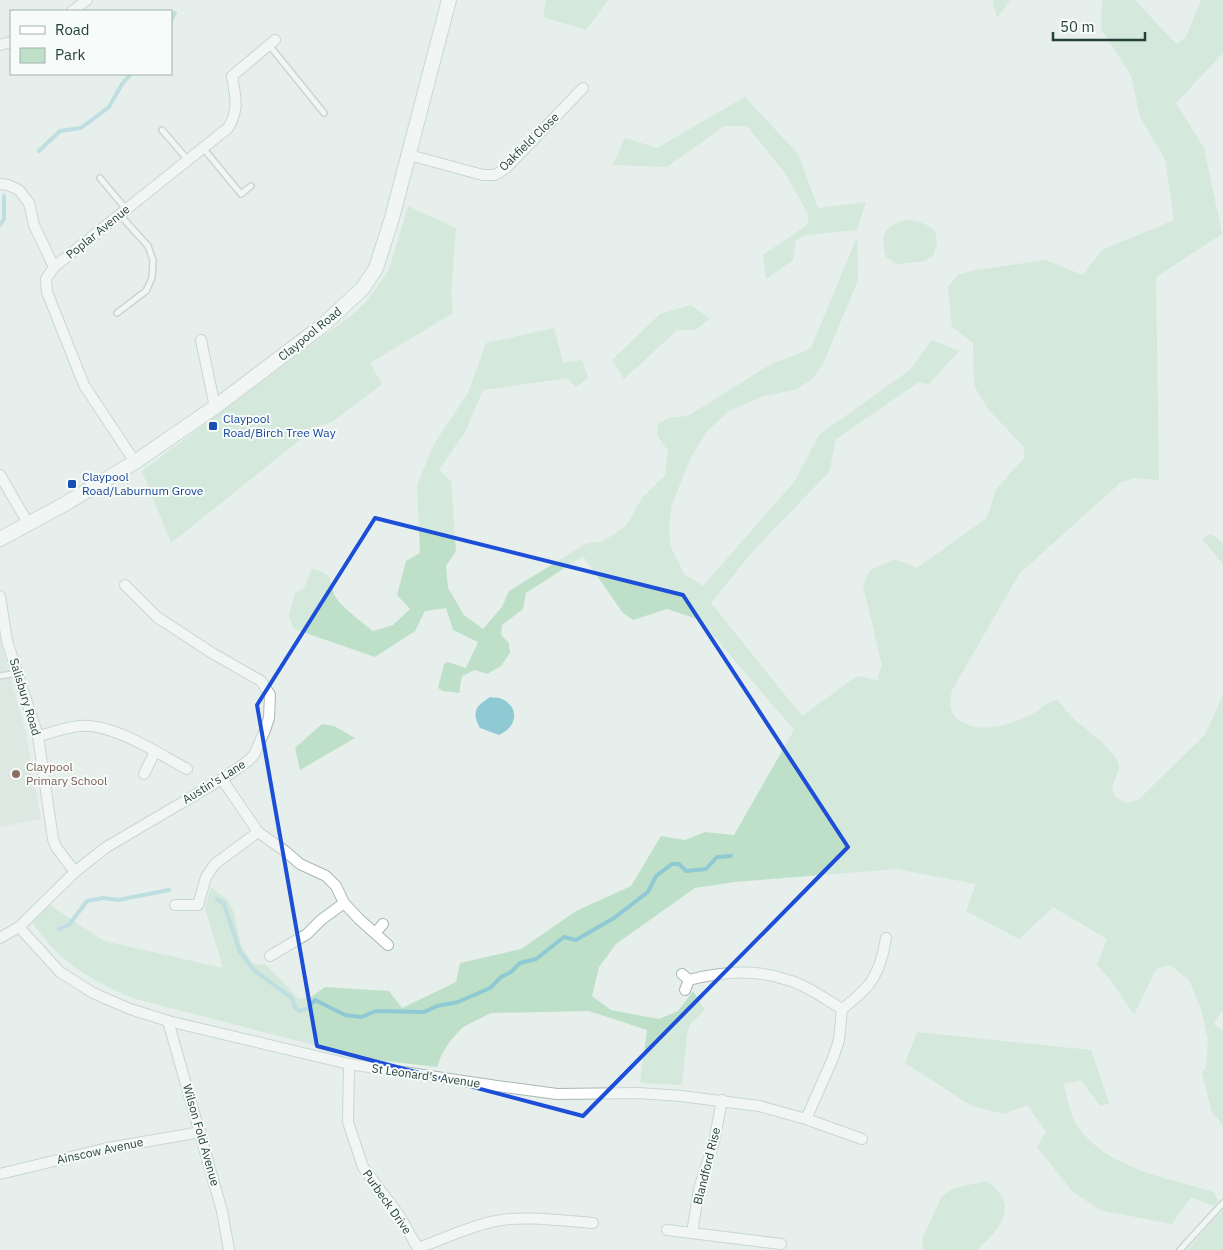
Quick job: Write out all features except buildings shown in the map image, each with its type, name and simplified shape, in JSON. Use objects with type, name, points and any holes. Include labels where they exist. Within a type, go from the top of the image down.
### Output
[{"type":"street","points":[[73,10],[87,0]]},
{"type":"street","name":"Claypool Road","points":[[0,539],[63,505],[135,462],[215,407],[322,326],[363,288],[376,268],[382,251],[409,155],[448,0]]},
{"type":"street","name":"Poplar Avenue","points":[[135,462],[84,386],[47,292],[46,280],[54,267],[228,128],[235,114],[236,104],[232,76],[272,43]]},
{"type":"street","name":"Oakfield Close","points":[[409,155],[483,175],[495,175],[506,168],[583,88]]},
{"type":"street","points":[[0,184],[19,190],[30,203],[34,225],[54,267]]},
{"type":"street","points":[[201,340],[215,407]]},
{"type":"street","points":[[0,474],[28,523]]},
{"type":"street","name":"Austin's Lane","points":[[0,938],[19,927],[75,872],[105,848],[248,762],[254,755],[269,718],[270,694],[261,681],[157,616],[125,585]]},
{"type":"street","name":"Salisbury Road","points":[[12,604],[1,601],[7,641],[38,736],[53,839],[56,847],[75,872]]},
{"type":"street","points":[[38,736],[80,726],[96,726],[110,730],[187,768]]},
{"type":"street","points":[[144,774],[155,752]]},
{"type":"street","points":[[222,779],[258,832],[300,864],[326,876],[336,886],[344,903],[388,945]]},
{"type":"street","points":[[175,905],[198,905],[206,877],[215,864],[258,832]]},
{"type":"street","points":[[270,956],[308,934],[321,920],[344,903]]},
{"type":"street","points":[[375,933],[383,924]]},
{"type":"street","name":"St Leonard's Avenue","points":[[19,927],[60,972],[93,993],[130,1009],[168,1020],[349,1064],[557,1094],[638,1093],[722,1100],[759,1106],[806,1119],[862,1139]]},
{"type":"street","points":[[806,1119],[839,1040],[842,1009],[857,998],[874,979],[882,961],[887,936]]},
{"type":"street","points":[[685,990],[685,977],[743,973],[768,975],[789,980],[807,988],[842,1009]]},
{"type":"street","name":"Wilson Fold Avenue","points":[[168,1020],[222,1211],[229,1250]]},
{"type":"street","name":"Purbeck Drive","points":[[349,1064],[348,1122],[363,1167],[398,1215],[419,1249]]},
{"type":"street","name":"Blandford Rise","points":[[692,1232],[699,1189],[714,1142],[722,1100]]},
{"type":"street","name":"Ainscow Avenue","points":[[0,1174],[108,1148],[201,1132]]},
{"type":"street","points":[[419,1249],[496,1220],[513,1218],[593,1223]]},
{"type":"street","points":[[667,1230],[781,1244]]},
{"type":"lane","points":[[272,43],[324,112]]},
{"type":"lane","points":[[162,130],[188,160]]},
{"type":"lane","points":[[203,148],[241,194],[251,186]]},
{"type":"lane","points":[[100,178],[152,252],[152,278],[146,291],[117,313]]},
{"type":"lane","points":[[0,676],[18,673]]},
{"type":"lane","points":[[1180,1250],[1223,1204]]},
{"type":"highlighted area","points":[[375,518],[683,595],[848,847],[583,1116],[317,1046],[257,705]]},
{"type":"shaded area","name":"Claypool Primary School","points":[[0,640],[25,729],[41,819],[0,827]]},
{"type":"green space","points":[[546,0],[608,0],[586,30],[543,17]]},
{"type":"green space","points":[[994,0],[1010,0],[997,18],[993,3]]},
{"type":"green space","points":[[1102,0],[1135,0],[1176,44],[1186,37],[1201,0],[1223,0],[1223,53],[1176,103],[1204,148],[1222,234],[1156,277],[1159,480],[1135,478],[1121,482],[1019,574],[952,690],[950,703],[954,715],[960,721],[968,725],[987,728],[1017,721],[1057,700],[1075,720],[1103,743],[1117,759],[1119,769],[1112,787],[1115,797],[1126,803],[1138,800],[1205,735],[1223,695],[1223,1010],[1213,1024],[1223,1030],[1223,1125],[1212,1112],[1202,1072],[1206,1068],[1208,1040],[1201,1009],[1189,980],[1170,965],[1156,969],[1134,1015],[1109,978],[1097,965],[1107,939],[1053,907],[1019,939],[966,911],[976,884],[897,869],[735,882],[695,888],[616,944],[599,967],[592,996],[611,1010],[659,1019],[678,1011],[693,991],[705,1010],[690,1024],[687,1035],[682,1085],[640,1083],[647,1030],[589,1011],[491,1013],[463,1027],[450,1041],[437,1067],[377,1060],[132,998],[88,976],[64,959],[53,948],[32,922],[50,905],[104,941],[223,968],[205,908],[211,887],[228,900],[234,913],[241,945],[253,964],[266,965],[299,999],[311,997],[325,987],[389,991],[402,1008],[456,982],[460,963],[521,949],[576,911],[631,886],[661,836],[685,840],[705,832],[734,835],[794,730],[700,620],[667,609],[633,620],[623,613],[583,556],[526,593],[523,609],[502,625],[501,635],[509,643],[510,653],[501,666],[487,674],[475,670],[462,676],[459,693],[443,691],[438,688],[444,664],[448,662],[466,668],[478,642],[453,630],[446,608],[425,611],[415,631],[375,657],[294,629],[289,616],[295,593],[304,588],[312,569],[320,571],[329,577],[334,594],[340,603],[373,631],[393,625],[410,609],[397,595],[406,561],[420,553],[417,485],[434,444],[468,393],[486,343],[554,328],[563,363],[582,360],[588,377],[576,388],[567,378],[483,390],[465,432],[439,470],[451,481],[456,551],[446,566],[448,588],[464,615],[483,629],[502,607],[509,591],[587,543],[602,542],[626,526],[642,498],[665,475],[668,451],[657,435],[658,424],[668,418],[688,416],[773,363],[811,348],[857,237],[858,280],[823,364],[812,379],[797,389],[761,397],[729,411],[708,430],[691,457],[672,504],[669,526],[670,545],[684,574],[703,586],[795,481],[819,435],[910,370],[932,340],[959,351],[929,384],[919,382],[836,439],[829,472],[752,552],[711,603],[802,716],[857,676],[877,680],[882,665],[863,586],[870,570],[895,559],[917,568],[987,518],[996,489],[1024,458],[1024,447],[988,409],[974,386],[973,343],[952,327],[948,287],[958,275],[971,271],[1045,260],[1083,275],[1102,250],[1174,220],[1165,159],[1140,117],[1131,75],[1101,29]]},
{"type":"green space","points":[[745,97],[798,154],[818,208],[866,202],[857,230],[806,235],[796,240],[793,260],[766,279],[763,255],[807,225],[809,216],[785,173],[747,126],[724,126],[667,167],[613,165],[625,138],[657,148]]},
{"type":"green space","points":[[408,206],[456,228],[451,293],[453,313],[370,363],[382,384],[332,422],[316,427],[171,543],[142,471],[353,314],[366,302],[389,270]]},
{"type":"green space","points":[[905,220],[921,223],[935,231],[937,243],[933,256],[925,261],[897,264],[886,257],[883,243],[885,233],[892,226]]},
{"type":"green space","points":[[691,305],[710,319],[695,330],[677,330],[624,379],[612,360],[660,314]]},
{"type":"green space","points":[[1211,534],[1223,543],[1223,564],[1202,539]]},
{"type":"green space","points":[[322,724],[334,726],[355,738],[300,770],[295,748]]},
{"type":"green space","points":[[917,1032],[1091,1050],[1109,1103],[1100,1106],[1081,1080],[1064,1084],[1068,1104],[1076,1124],[1103,1152],[1156,1176],[1213,1192],[1218,1200],[1214,1206],[1191,1197],[1172,1224],[1100,1210],[1072,1191],[1037,1147],[1046,1131],[1027,1105],[1004,1114],[972,1106],[905,1063]]},
{"type":"green space","points":[[986,1181],[1003,1198],[1005,1207],[1000,1225],[986,1242],[977,1250],[923,1250],[922,1239],[941,1198],[951,1189]]},
{"type":"green space","points":[[1223,1210],[1223,1250],[1187,1250]]},
{"type":"water","points":[[490,697],[501,698],[512,707],[514,712],[514,718],[509,728],[499,735],[480,728],[476,718],[478,707]]},
{"type":"waterway","points":[[172,18],[175,13]]},
{"type":"waterway","points":[[39,151],[60,131],[81,128],[109,107],[122,84],[130,75]]},
{"type":"waterway","points":[[0,225],[4,219],[4,196]]},
{"type":"waterway","points":[[217,899],[224,904],[240,952],[254,970],[292,998],[295,1008],[300,1011],[308,1008],[315,1000],[345,1015],[361,1017],[376,1011],[424,1012],[437,1006],[458,1002],[490,988],[520,963],[536,959],[564,937],[576,940],[614,918],[648,892],[656,876],[672,864],[679,864],[686,871],[706,869],[717,857],[731,856]]},
{"type":"waterway","points":[[59,929],[69,925],[87,901],[103,898],[118,900],[169,890]]},
{"type":"place","name":"Claypool Road/Birch Tree Way","points":[[213,426]]},
{"type":"place","name":"Claypool Road/Laburnum Grove","points":[[72,484]]},
{"type":"place","name":"Claypool Primary School","points":[[16,774]]}]
